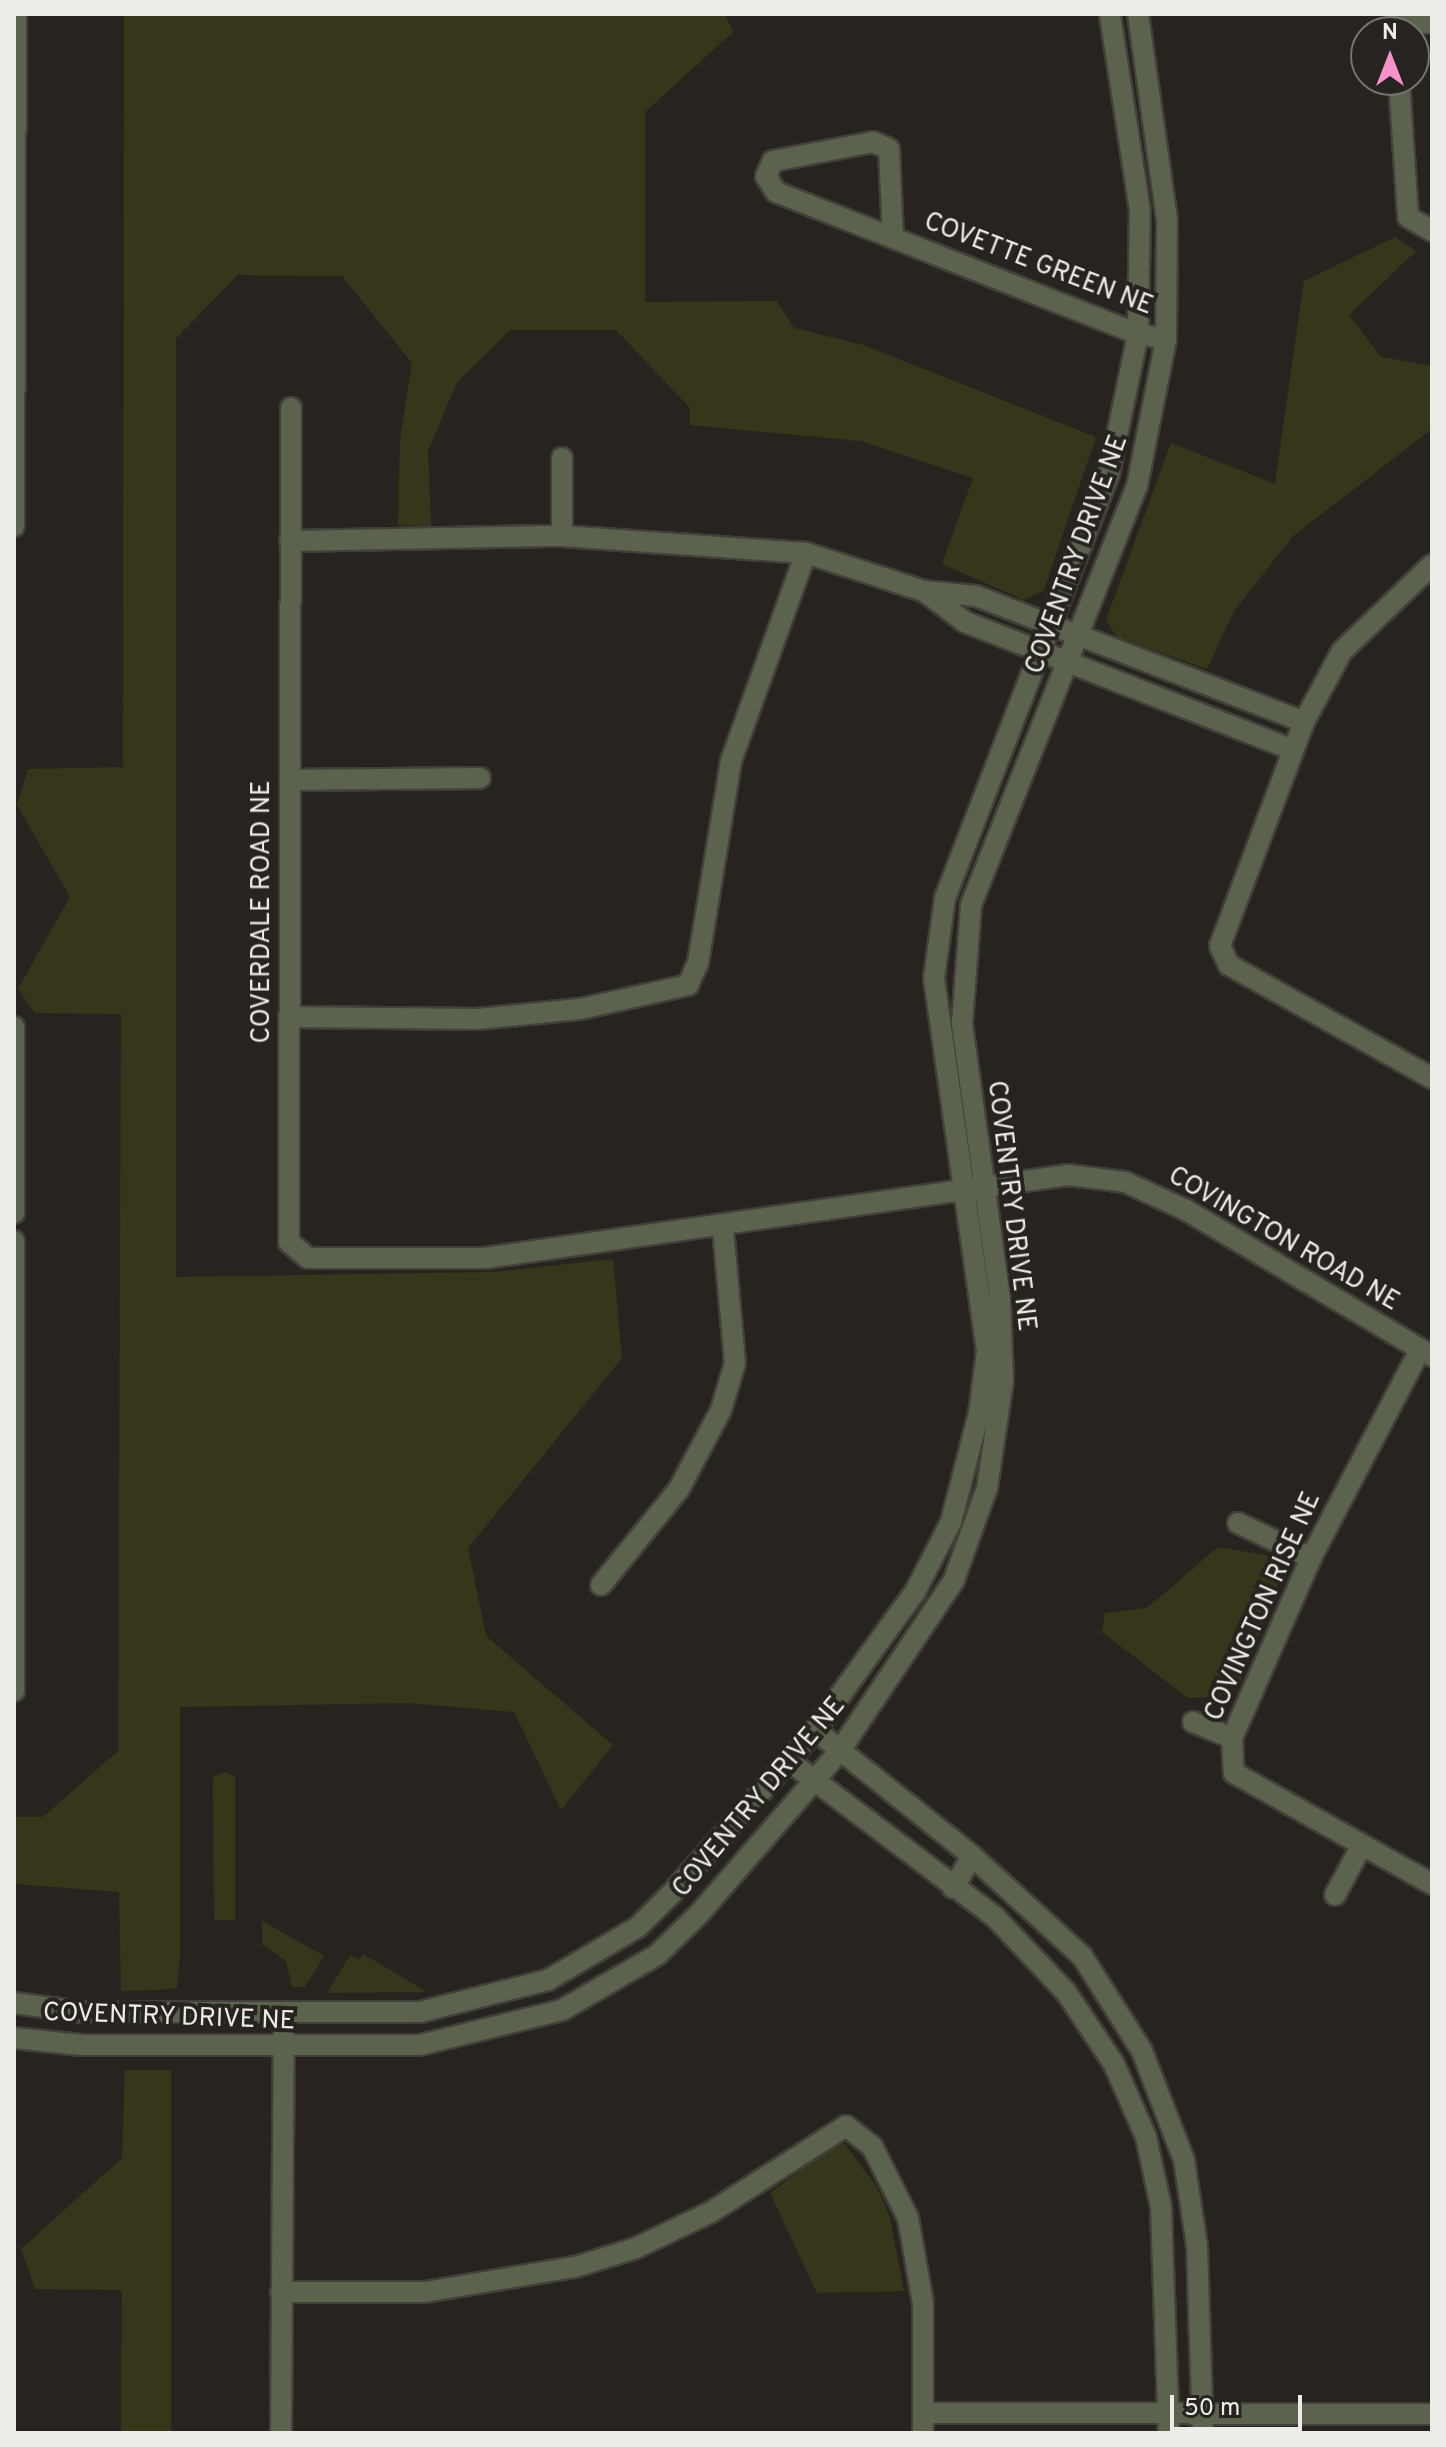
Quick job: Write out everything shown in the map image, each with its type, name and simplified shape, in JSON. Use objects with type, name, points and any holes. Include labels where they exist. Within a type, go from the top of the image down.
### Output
[{"type":"street","points":[[14,526],[16,14]]},
{"type":"street","name":"COVENTRY DRIVE NE","points":[[14,2003],[82,2012],[420,2012],[548,1980],[638,1927],[815,1730],[915,1592],[951,1522],[979,1413],[987,1351],[960,1187],[934,978],[945,898],[1109,474],[1138,334],[1140,211],[1110,14]]},
{"type":"street","name":"COVENTRY DRIVE NE","points":[[14,2038],[82,2045],[284,2049],[420,2045],[562,2010],[657,1955],[839,1752],[954,1580],[987,1488],[1003,1381],[1000,1298],[962,1023],[971,905],[1137,486],[1152,427],[1166,339],[1167,220],[1138,14]]},
{"type":"street","points":[[1400,96],[1408,217],[1432,231]]},
{"type":"street","name":"COVETTE GREEN NE","points":[[893,237],[889,149],[873,142],[773,161],[766,176],[776,192],[1138,334],[1166,339]]},
{"type":"street","name":"COVERDALE ROAD NE","points":[[291,408],[289,1242],[308,1258],[485,1258],[723,1228],[960,1187]]},
{"type":"street","points":[[1123,418],[1152,427]]},
{"type":"street","points":[[562,458],[562,536]]},
{"type":"street","points":[[290,541],[562,536],[806,553],[924,591],[976,596],[1304,722]]},
{"type":"street","points":[[289,1017],[478,1019],[580,1009],[688,985],[698,963],[731,761],[806,553]]},
{"type":"street","points":[[1432,565],[1342,651],[1304,722],[1220,946],[1229,965],[1432,1078]]},
{"type":"street","points":[[924,591],[965,622],[1293,750]]},
{"type":"street","points":[[290,780],[480,778]]},
{"type":"street","points":[[14,1027],[14,1213]]},
{"type":"street","name":"COVINGTON ROAD NE","points":[[960,1187],[1068,1175],[1125,1182],[1186,1210],[1426,1353]]},
{"type":"street","points":[[601,1585],[679,1489],[721,1410],[735,1363],[723,1228]]},
{"type":"street","points":[[14,1241],[14,1691]]},
{"type":"street","name":"COVINGTON RISE NE","points":[[1426,1353],[1311,1558],[1232,1738],[1234,1773],[1361,1847],[1432,1884]]},
{"type":"street","points":[[1238,1523],[1311,1558]]},
{"type":"street","points":[[915,1592],[935,1607]]},
{"type":"street","points":[[1193,1722],[1232,1738]]},
{"type":"street","points":[[815,1730],[972,1856],[1082,1956],[1142,2051],[1184,2160],[1197,2246],[1203,2423]]},
{"type":"street","points":[[789,1761],[995,1917],[1066,1992],[1114,2064],[1146,2137],[1161,2207],[1169,2433]]},
{"type":"street","points":[[1335,1895],[1361,1847]]},
{"type":"street","points":[[953,1888],[972,1856]]},
{"type":"street","points":[[281,2433],[284,2012]]},
{"type":"street","points":[[281,2292],[425,2292],[575,2267],[636,2248],[711,2212],[846,2126],[872,2146],[908,2218],[923,2303],[923,2423],[1169,2412],[1203,2423],[1424,2420]]},
{"type":"green space","points":[[124,14],[725,14],[733,32],[645,112],[645,302],[777,301],[794,328],[863,345],[1096,437],[1044,590],[1024,600],[942,564],[973,478],[861,441],[690,425],[690,408],[616,330],[510,330],[457,382],[428,451],[431,526],[398,525],[400,440],[412,363],[342,276],[238,275],[176,338],[176,1277],[493,1272],[613,1259],[622,1358],[468,1548],[486,1636],[613,1745],[561,1810],[514,1712],[408,1703],[180,1707],[180,1952],[177,1988],[121,1991],[119,1892],[14,1884],[14,1817],[43,1817],[118,1751],[121,1014],[35,1013],[18,989],[70,897],[17,805],[28,769],[123,767]]},
{"type":"green space","points":[[1395,237],[1416,251],[1349,315],[1381,357],[1432,366],[1432,429],[1293,536],[1234,611],[1207,669],[1117,637],[1106,620],[1171,443],[1275,484],[1304,281]]},
{"type":"green space","points":[[1218,1547],[1270,1556],[1281,1577],[1241,1683],[1219,1697],[1188,1698],[1102,1632],[1105,1613],[1147,1608]]},
{"type":"green space","points":[[225,1772],[235,1777],[235,1920],[214,1920],[213,1777]]},
{"type":"green space","points":[[262,1921],[324,1956],[305,1987],[292,1987],[286,1961],[262,1944]]},
{"type":"green space","points":[[363,1954],[427,1992],[327,1993],[350,1955],[360,1960]]},
{"type":"green space","points":[[125,2070],[171,2070],[171,2433],[121,2433],[122,2290],[35,2289],[21,2249],[122,2158]]},
{"type":"green space","points":[[845,2144],[877,2187],[890,2218],[904,2291],[817,2293],[770,2193],[833,2145]]}]
